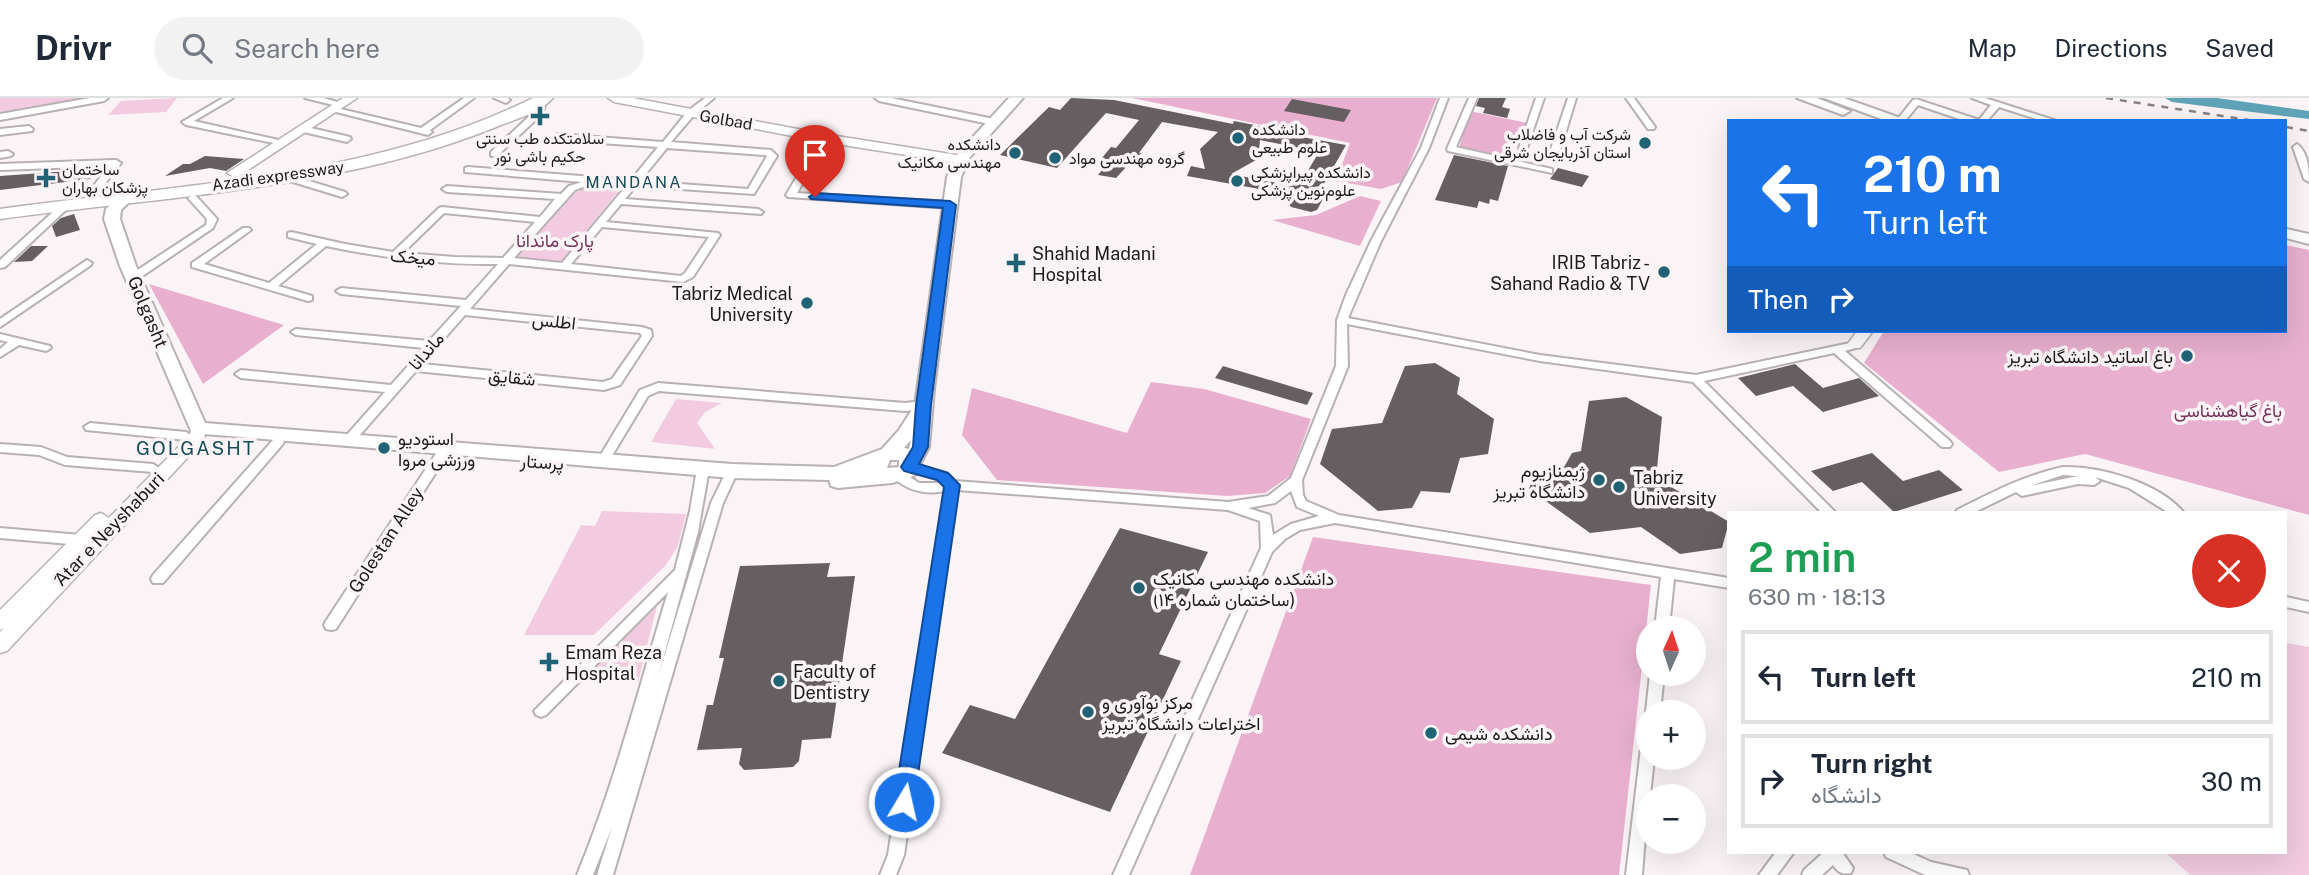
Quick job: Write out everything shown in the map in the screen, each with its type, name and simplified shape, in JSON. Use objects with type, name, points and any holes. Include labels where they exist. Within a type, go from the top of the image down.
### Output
[{"type":"highway","name":"Azadi expressway","points":[[0,205],[348,158],[393,149],[462,129],[538,99]]},
{"type":"highway","name":"Azadi expressway","points":[[0,214],[340,168],[418,151],[488,127],[538,99]]},
{"type":"main road","name":"Golbad","points":[[614,98],[824,138],[963,160]]},
{"type":"main road","points":[[895,466],[920,447],[923,405],[954,177],[963,156],[1016,98]]},
{"type":"main road","points":[[963,160],[1023,98]]},
{"type":"main road","points":[[1804,98],[1869,119]]},
{"type":"main road","points":[[1831,98],[1895,119]]},
{"type":"main road","points":[[234,173],[341,104]]},
{"type":"main road","name":"Golgasht","points":[[127,197],[114,209],[112,219],[194,434]]},
{"type":"main road","points":[[2287,224],[2309,229]]},
{"type":"main road","points":[[2287,234],[2309,239]]},
{"type":"main road","points":[[1855,345],[1864,333]]},
{"type":"main road","name":"پرستار","points":[[194,434],[348,441],[603,461],[702,472]]},
{"type":"main road","name":"پرستار","points":[[194,434],[441,455],[844,481],[895,466]]},
{"type":"main road","name":"ََAtar e Neyshaburi","points":[[1,619],[153,468],[194,434]]},
{"type":"main road","name":"ََAtar e Neyshaburi","points":[[0,645],[194,434]]},
{"type":"main road","name":"پرستار","points":[[731,474],[835,474],[895,466]]},
{"type":"street","points":[[0,117],[104,98]]},
{"type":"street","points":[[229,98],[186,122],[280,143]]},
{"type":"street","points":[[309,98],[341,104],[425,131],[470,98]]},
{"type":"street","points":[[564,267],[663,145],[691,113],[710,98]]},
{"type":"street","points":[[879,98],[994,122]]},
{"type":"street","points":[[1121,875],[1267,549],[1269,536],[1264,508],[1296,480],[1342,366],[1342,320],[1376,241],[1425,148],[1444,98]]},
{"type":"street","points":[[1473,98],[1451,149],[1549,171]]},
{"type":"street","points":[[1522,148],[1540,98]]},
{"type":"street","points":[[1553,158],[1572,98]]},
{"type":"street","points":[[1630,98],[1651,127]]},
{"type":"street","points":[[1976,98],[2046,119]]},
{"type":"street","points":[[494,154],[540,111],[538,99]]},
{"type":"street","points":[[1903,119],[1916,102],[1969,119]]},
{"type":"street","points":[[1984,119],[1997,104]]},
{"type":"street","points":[[0,132],[29,129]]},
{"type":"street","points":[[302,129],[347,139]]},
{"type":"street","points":[[468,170],[751,192],[771,154],[557,137]]},
{"type":"street","points":[[824,138],[792,195],[950,205]]},
{"type":"street","points":[[2297,147],[2309,179]]},
{"type":"street","points":[[0,167],[116,163],[94,192]]},
{"type":"street","points":[[282,176],[342,194]]},
{"type":"street","name":"ماندانا","points":[[348,441],[542,220],[578,185],[597,180]]},
{"type":"street","points":[[447,189],[564,197]]},
{"type":"street","points":[[134,278],[210,226],[212,219],[192,198]]},
{"type":"street","points":[[617,201],[758,212]]},
{"type":"street","points":[[1,265],[67,205]]},
{"type":"street","points":[[396,255],[442,211],[542,220]]},
{"type":"street","points":[[504,261],[687,278],[715,234],[599,223]]},
{"type":"street","points":[[246,230],[196,265],[307,298]]},
{"type":"street","name":"میخک","points":[[291,235],[367,253],[484,263],[504,261]]},
{"type":"street","points":[[271,287],[323,244]]},
{"type":"street","points":[[0,324],[87,263]]},
{"type":"street","name":"اطلس","points":[[341,291],[647,332],[611,385]]},
{"type":"street","points":[[1342,320],[1540,358],[1696,379],[1855,345]]},
{"type":"street","points":[[296,332],[431,345]]},
{"type":"street","points":[[0,337],[46,348]]},
{"type":"street","points":[[0,354],[17,341]]},
{"type":"street","points":[[1836,349],[1946,444]]},
{"type":"street","name":"شقایق","points":[[413,367],[611,385]]},
{"type":"street","points":[[241,374],[393,389]]},
{"type":"street","points":[[1696,379],[1828,511]]},
{"type":"street","points":[[603,461],[644,393],[658,387],[905,407],[923,405]]},
{"type":"street","points":[[90,427],[194,434]]},
{"type":"street","points":[[158,579],[278,442]]},
{"type":"street","points":[[0,448],[41,451],[65,461],[153,468]]},
{"type":"street","name":"Golestan Alley","points":[[331,625],[441,455]]},
{"type":"street","points":[[895,466],[907,484],[922,489],[940,489],[952,485],[1228,506],[1290,498],[1337,519],[1727,583]]},
{"type":"street","points":[[1966,511],[2048,474],[2071,471],[2095,473],[2129,483],[2159,497],[2176,511]]},
{"type":"street","points":[[585,875],[611,809],[680,572],[699,503],[702,472]]},
{"type":"street","points":[[605,875],[695,572],[717,503],[731,474]]},
{"type":"street","points":[[1267,549],[1284,532],[1296,525],[1305,513],[1297,495],[1296,480]]},
{"type":"street","points":[[1988,501],[2077,480],[2098,482],[2126,490],[2151,502],[2162,511]]},
{"type":"street","points":[[888,875],[896,855],[952,485]]},
{"type":"street","points":[[1228,506],[1266,518],[1276,525],[1337,519]]},
{"type":"street","points":[[0,533],[81,540]]},
{"type":"street","points":[[541,711],[680,572],[695,572]]},
{"type":"street","points":[[1663,616],[1668,573]]},
{"type":"street","points":[[2287,602],[2309,607]]},
{"type":"street","points":[[1634,875],[1646,770]]},
{"type":"street","points":[[1767,875],[1784,854]]},
{"type":"street","points":[[1810,875],[1832,854]]},
{"type":"street","points":[[1834,854],[1845,868]]},
{"type":"street","points":[[1896,854],[1929,869],[1961,875]]},
{"type":"green space","points":[[0,98],[80,98],[0,114]]},
{"type":"green space","points":[[177,98],[166,112],[108,115],[121,101]]},
{"type":"green space","points":[[1132,98],[1437,98],[1402,182],[1381,189],[1336,181],[1350,143]]},
{"type":"green space","points":[[1470,111],[1527,123],[1503,157],[1459,148]]},
{"type":"green space","name":"پارک ماندانا","points":[[586,186],[621,188],[560,263],[511,258],[567,199]]},
{"type":"green space","points":[[1360,196],[1381,201],[1360,246],[1272,220],[1316,215]]},
{"type":"green space","name":"باغ گیاهشناسی","points":[[2287,245],[2309,250],[2309,515],[2085,454],[1999,472],[1864,363],[1883,333],[2287,333]]},
{"type":"green space","points":[[149,284],[284,325],[203,384]]},
{"type":"green space","points":[[1151,382],[1204,389],[1311,419],[1290,476],[1265,493],[1227,496],[997,480],[962,435],[972,388],[1127,433]]},
{"type":"green space","points":[[676,399],[722,403],[705,412],[697,423],[715,449],[651,442]]},
{"type":"green space","points":[[602,511],[686,514],[678,546],[666,565],[594,635],[524,635],[581,525],[595,526]]},
{"type":"green space","points":[[1313,537],[1651,585],[1648,616],[1636,616],[1636,686],[1640,686],[1638,700],[1636,700],[1619,875],[1190,875]]},
{"type":"green space","points":[[657,606],[638,682],[582,680]]},
{"type":"green space","points":[[2287,643],[2309,647],[2309,875],[2190,875],[2167,854],[2287,854]]},
{"type":"building","points":[[1071,98],[1114,100],[1233,124],[1234,121],[1260,126],[1258,129],[1346,145],[1321,189],[1328,190],[1317,210],[1311,212],[1291,207],[1286,199],[1288,194],[1187,176],[1191,166],[1205,169],[1200,149],[1218,132],[1162,122],[1139,153],[1136,163],[1128,165],[1116,178],[1098,175],[1110,160],[1101,159],[1111,147],[1116,148],[1139,120],[1106,113],[1057,168],[1000,155],[1049,107],[1060,110]],"holes":[[[1260,140],[1319,152],[1300,184],[1295,183],[1293,186],[1231,174],[1258,159]]]},
{"type":"building","points":[[1479,98],[1506,98],[1502,107],[1510,109],[1507,118],[1483,113],[1485,108],[1476,106]]},
{"type":"building","points":[[1292,99],[1351,110],[1344,122],[1284,111]]},
{"type":"building","points":[[1454,155],[1508,166],[1498,201],[1490,199],[1489,204],[1479,201],[1477,208],[1435,200]]},
{"type":"building","points":[[205,156],[244,159],[226,171],[210,168],[165,176],[183,164],[190,164]]},
{"type":"building","points":[[1558,168],[1589,176],[1582,187],[1550,179]]},
{"type":"building","name":"ساختمان پزشکان بهاران","points":[[98,169],[90,179],[0,190],[0,176]]},
{"type":"building","points":[[74,214],[80,230],[56,237],[52,226],[61,218]]},
{"type":"building","points":[[31,246],[48,246],[32,261],[14,262]]},
{"type":"building","points":[[1435,363],[1460,378],[1457,394],[1494,419],[1488,454],[1460,458],[1450,493],[1421,491],[1412,508],[1378,511],[1320,464],[1332,429],[1382,423],[1405,366]]},
{"type":"building","points":[[1795,364],[1823,388],[1859,378],[1879,396],[1823,412],[1793,386],[1756,396],[1738,378]]},
{"type":"building","points":[[1223,366],[1313,393],[1307,405],[1215,378]]},
{"type":"building","name":"ژیمنازیوم دانشگاه تبریز","points":[[1626,397],[1662,417],[1657,469],[1673,488],[1727,521],[1722,548],[1680,554],[1641,527],[1590,533],[1529,489],[1535,472],[1563,469],[1572,453],[1581,451],[1589,401]]},
{"type":"building","points":[[1872,453],[1903,481],[1939,470],[1963,490],[1893,511],[1862,482],[1833,491],[1811,471]]},
{"type":"building","name":"مرکز نوآوری و اختراعات دانشگاه تبریز","points":[[1120,528],[1208,552],[1159,654],[1181,661],[1110,812],[942,753],[970,705],[1015,719]]},
{"type":"building","name":"Faculty of Dentistry","points":[[830,563],[827,577],[855,576],[831,738],[802,740],[799,761],[793,767],[744,770],[739,764],[742,748],[697,750],[707,705],[713,705],[724,658],[719,658],[740,566]]},
{"type":"waterway","points":[[2172,98],[2309,115]]},
{"type":"railway","points":[[2106,98],[2242,119]]},
{"type":"railway","points":[[2287,127],[2309,131]]},
{"type":"place","name":"سلامتکده طب سنتی حکیم باشی نور","points":[[540,116]]},
{"type":"place","name":"دانشکده علوم طبیعی","points":[[1238,138]]},
{"type":"place","name":"شرکت آب و فاضلاب استان آذربایجان شرقی","points":[[1645,143]]},
{"type":"place","name":"دانشکده مهندسی مکانیک","points":[[1015,153]]},
{"type":"place","name":"گروه مهندسی مواد","points":[[1055,158]]},
{"type":"place","name":"ساختمان پزشکان بهاران","points":[[46,178]]},
{"type":"place","name":"دانشکده پیراپزشکی علوم‌نوین پزشکی","points":[[1237,181]]},
{"type":"place","name":"Shahid Madani Hospital","points":[[1016,263]]},
{"type":"place","name":"IRIB Tabriz - Sahand Radio & TV","points":[[1664,272]]},
{"type":"place","name":"Tabriz Medical University","points":[[807,303]]},
{"type":"place","name":"باغ اساتید دانشگاه تبریز","points":[[2187,356]]},
{"type":"place","name":"استودیو ورزشی مروا","points":[[384,448]]},
{"type":"place","name":"ژیمنازیوم دانشگاه تبریز","points":[[1599,480]]},
{"type":"place","name":"Tabriz University","points":[[1619,487]]},
{"type":"place","name":"دانشکده مهندسی مکانیک (ساختمان شماره ۱۴)","points":[[1139,588]]},
{"type":"place","name":"Emam Reza Hospital","points":[[549,662]]},
{"type":"place","name":"Faculty of Dentistry","points":[[779,681]]},
{"type":"place","name":"مرکز نوآوری و اختراعات دانشگاه تبریز","points":[[1088,712]]},
{"type":"place","name":"دانشکده شیمی","points":[[1431,733]]},
{"type":"district","name":"MANDANA","points":[[634,182]]},
{"type":"district","name":"GOLGASHT","points":[[196,448]]},
{"type":"route","points":[[815,197],[950,205],[923,405],[920,447],[909,467],[942,477],[952,485],[904,802]]}]
